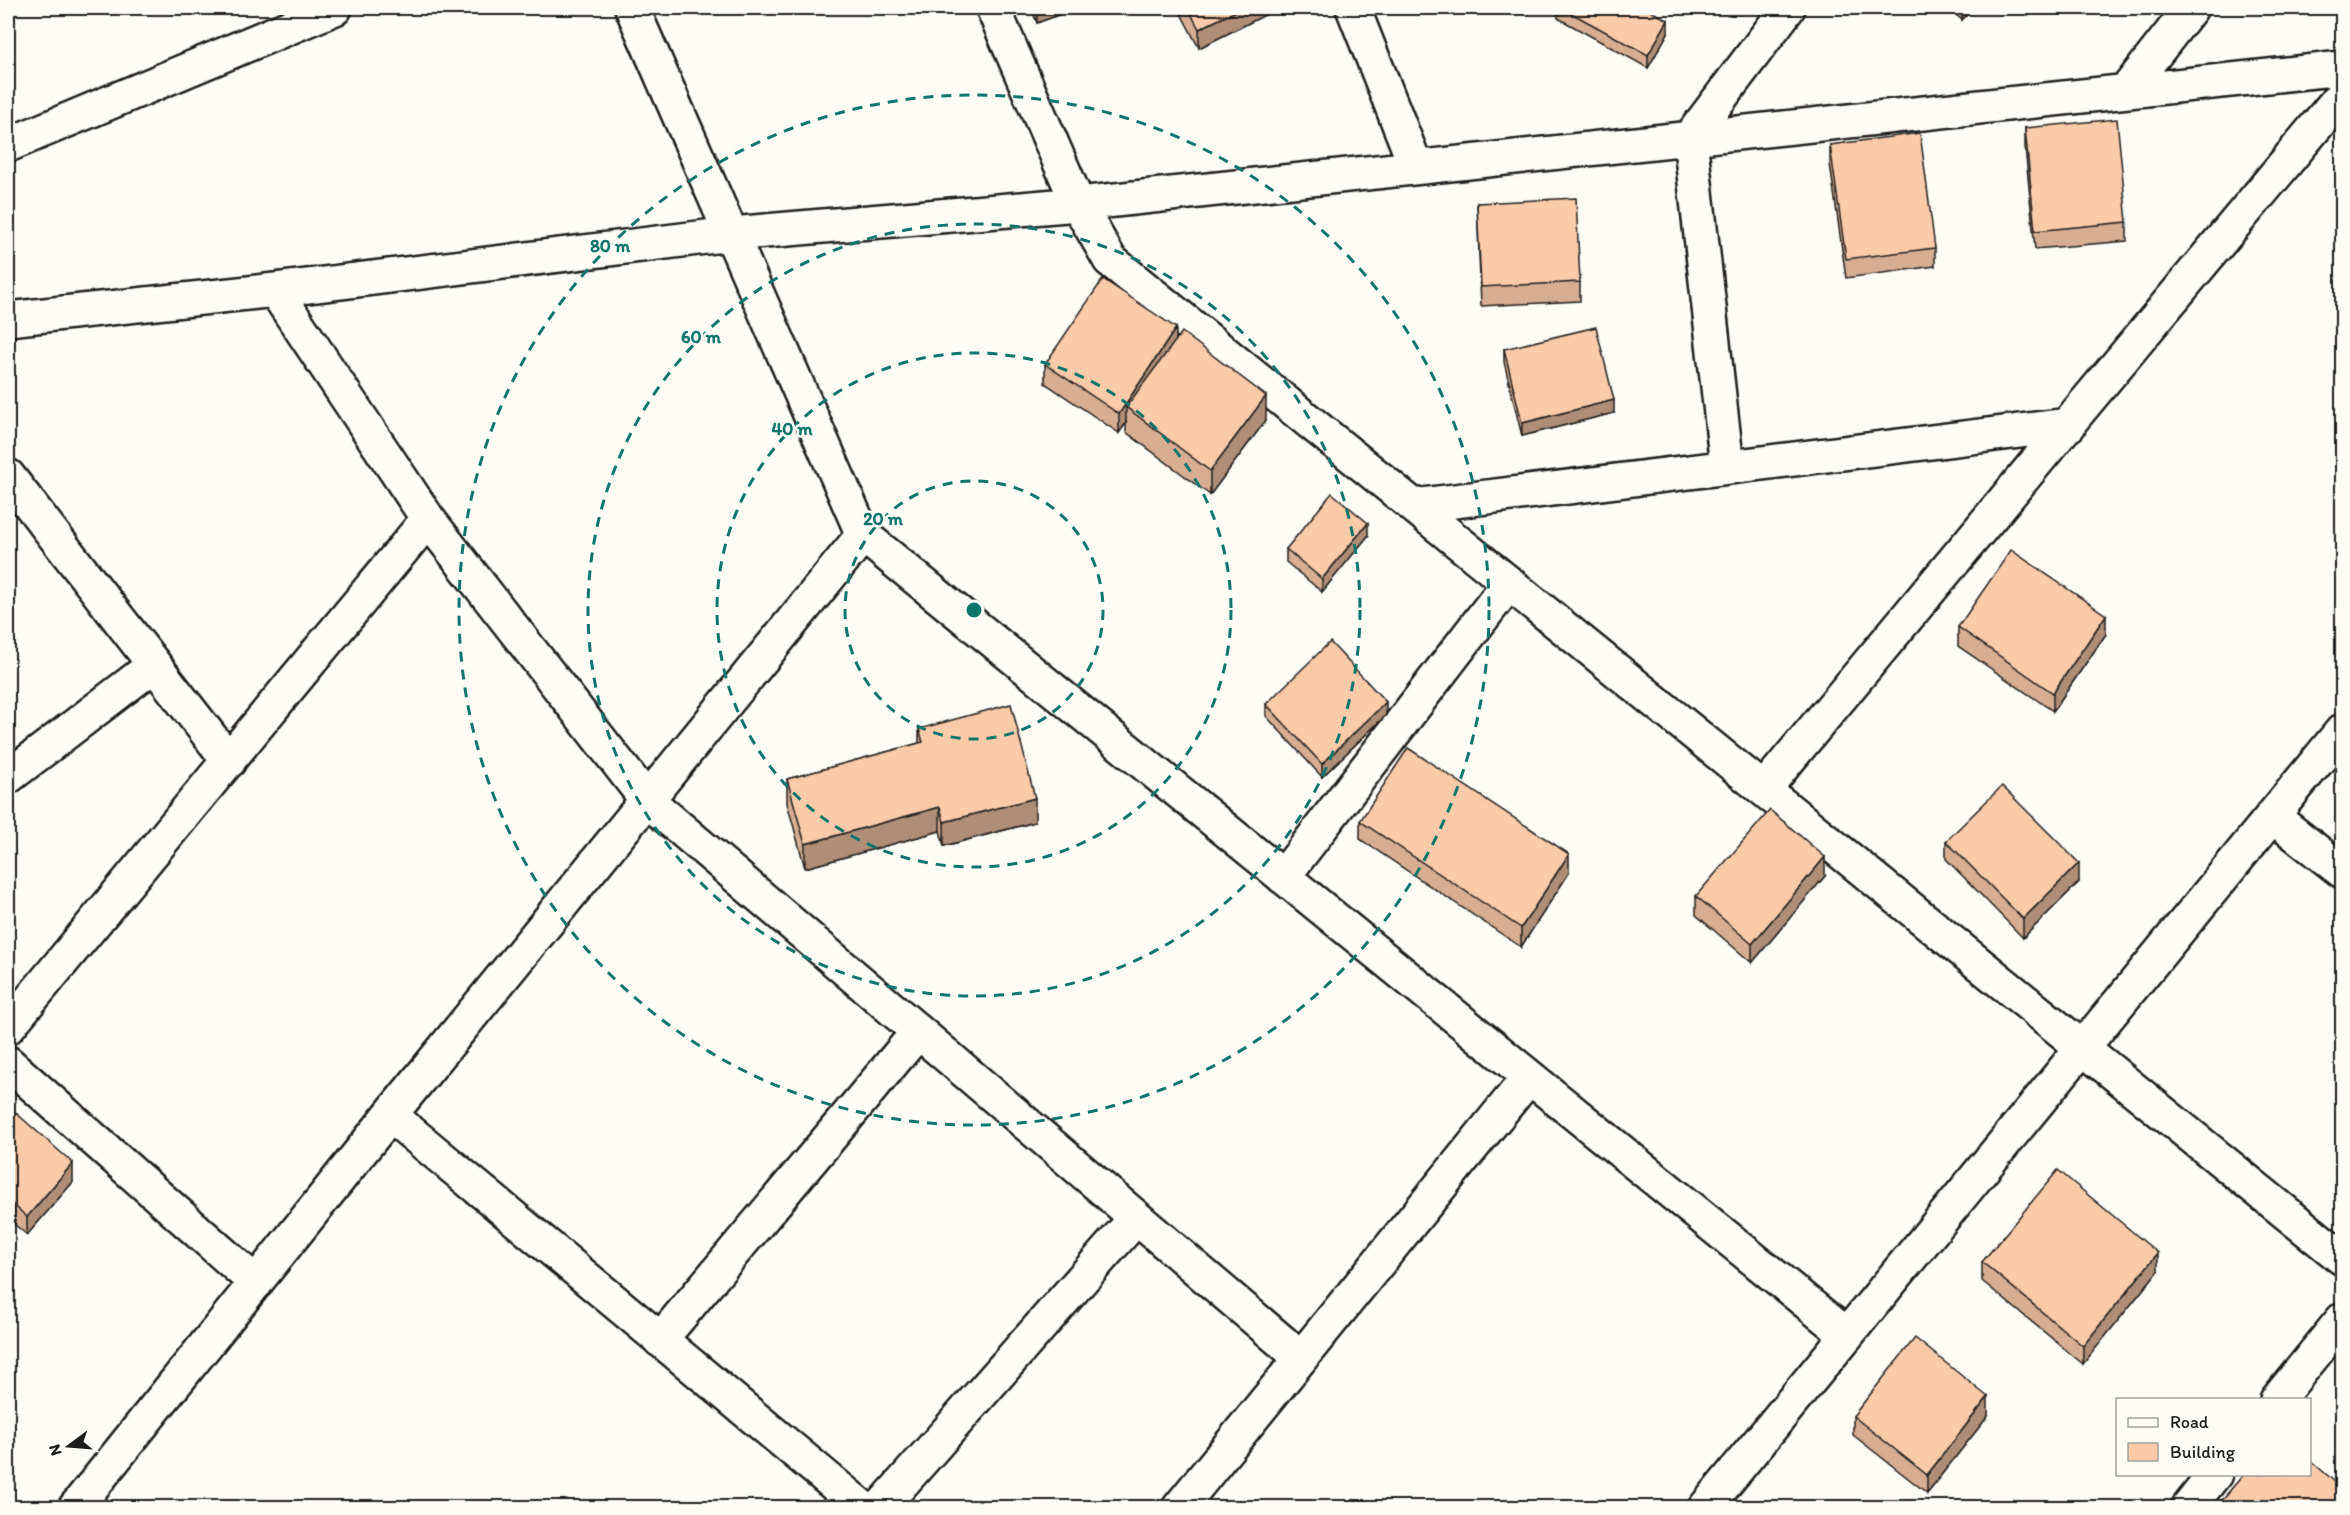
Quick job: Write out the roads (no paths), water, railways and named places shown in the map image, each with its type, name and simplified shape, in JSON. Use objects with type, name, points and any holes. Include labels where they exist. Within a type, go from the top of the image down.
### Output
[{"type":"street","points":[[8,145],[335,8]]},
{"type":"street","points":[[632,8],[862,535],[1847,1335]]},
{"type":"street","points":[[993,8],[1078,204],[1110,260],[2343,1258]]},
{"type":"street","points":[[1355,8],[1416,167]]},
{"type":"street","points":[[1727,467],[1690,138],[1788,8]]},
{"type":"street","points":[[2126,91],[2191,8]]},
{"type":"street","points":[[8,319],[275,290],[731,234],[1078,204],[2343,68]]},
{"type":"street","points":[[1764,789],[2343,95]]},
{"type":"street","points":[[275,290],[428,519],[647,800],[1301,1358]]},
{"type":"street","points":[[1414,506],[2069,425]]},
{"type":"street","points":[[8,476],[229,761]]},
{"type":"street","points":[[8,1027],[428,519]]},
{"type":"street","points":[[75,1508],[390,1115],[862,535]]},
{"type":"street","points":[[1283,877],[1509,583]]},
{"type":"street","points":[[8,777],[154,665]]},
{"type":"street","points":[[1705,1508],[2343,731]]},
{"type":"street","points":[[2272,816],[2343,871]]},
{"type":"street","points":[[660,1340],[918,1032]]},
{"type":"street","points":[[8,1063],[256,1283]]},
{"type":"street","points":[[1179,1508],[1529,1077]]},
{"type":"street","points":[[390,1115],[863,1508]]},
{"type":"street","points":[[880,1508],[1136,1218]]},
{"type":"street","points":[[2279,1398],[2343,1320]]},
{"type":"street","points":[[2188,1508],[2214,1476]]}]
